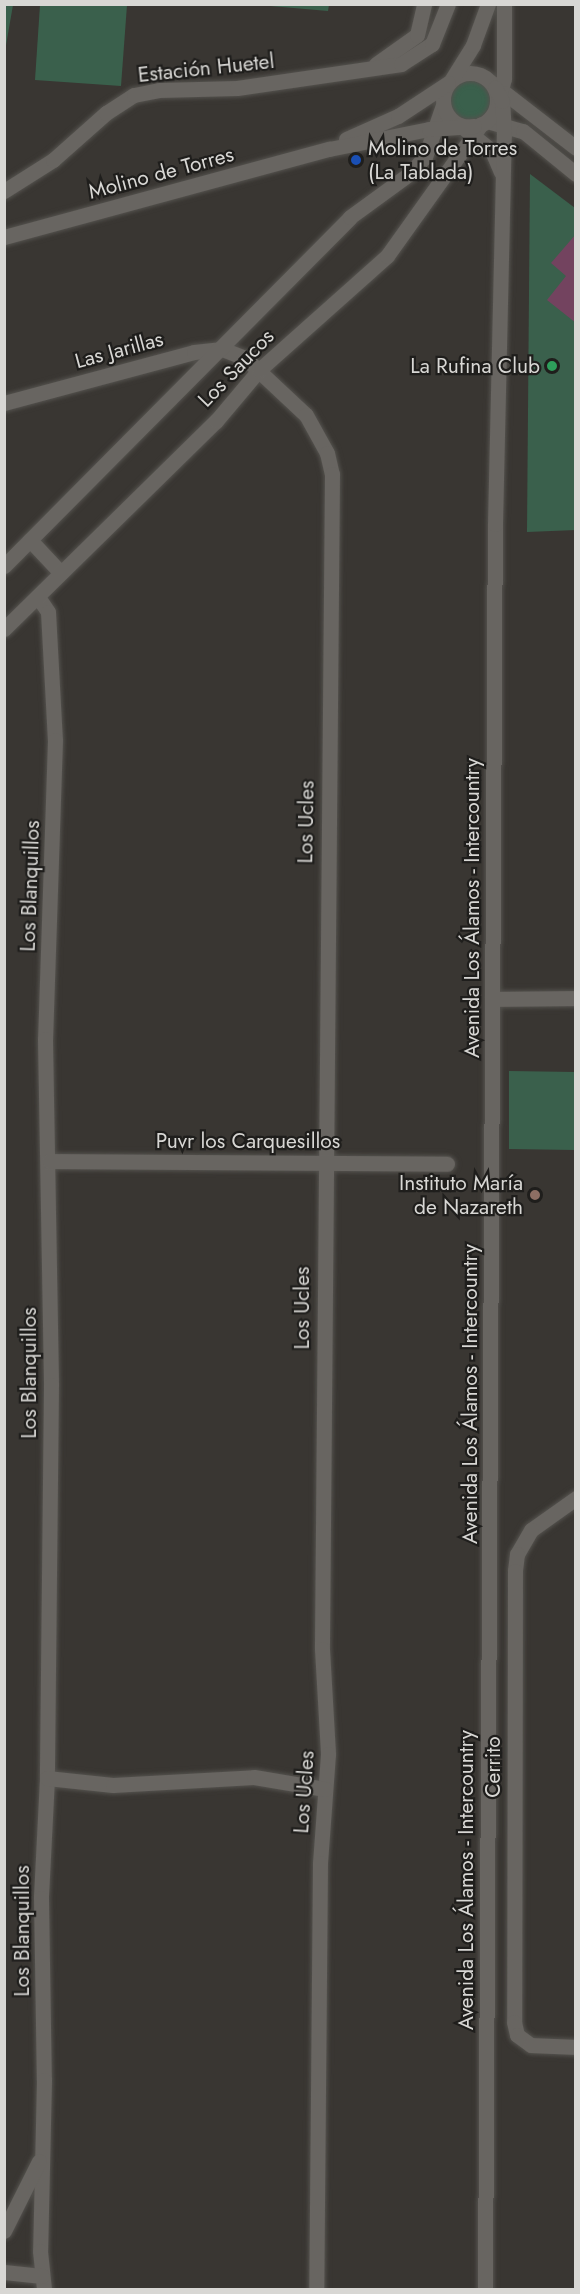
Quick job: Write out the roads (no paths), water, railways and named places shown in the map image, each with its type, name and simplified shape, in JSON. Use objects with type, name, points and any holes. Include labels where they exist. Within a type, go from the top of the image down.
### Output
[{"type":"street","points":[[370,67],[417,35],[424,4]]},
{"type":"street","name":"Estación Huetel","points":[[4,190],[54,160],[106,113],[134,95],[159,90],[237,88],[401,64],[425,52],[438,36],[448,4]]},
{"type":"street","points":[[488,4],[473,45],[449,82],[443,105],[449,117],[473,127],[492,151],[502,175]]},
{"type":"street","name":"Avenida Los Álamos - Intercountry","points":[[485,2289],[495,524],[504,123],[497,92],[504,4]]},
{"type":"street","points":[[449,82],[471,73],[576,148]]},
{"type":"street","name":"Molino de Torres","points":[[329,149],[398,116],[449,82]]},
{"type":"street","points":[[473,127],[497,92]]},
{"type":"street","name":"Los Saucos","points":[[4,566],[363,205],[409,174],[425,157],[437,129],[443,105]]},
{"type":"street","points":[[504,123],[523,131],[576,174]]},
{"type":"street","name":"Molino de Torres","points":[[4,237],[329,149],[437,129],[504,123]]},
{"type":"street","name":"Los Saucos","points":[[4,629],[216,421],[259,370],[387,256],[473,127]]},
{"type":"street","name":"Las Jarillas","points":[[4,403],[194,352],[222,349],[245,358]]},
{"type":"street","name":"Los Ucles","points":[[245,358],[306,415],[327,453],[332,474],[323,1162],[322,1649],[328,1734],[320,1863],[316,2289]]},
{"type":"street","points":[[30,540],[61,573]]},
{"type":"street","name":"Los Blanquillos","points":[[38,597],[48,619],[55,740],[45,1039],[49,1161],[47,1778],[41,1898],[43,2283]]},
{"type":"street","points":[[492,999],[576,998]]},
{"type":"street","name":"Puvr los Carquesillos","points":[[49,1161],[447,1164]]},
{"type":"street","name":"Cerrito","points":[[576,1498],[531,1530],[517,1554],[515,1571],[514,2022],[522,2042],[541,2047],[576,2047]]},
{"type":"street","points":[[47,1778],[124,1785],[254,1777],[325,1788]]},
{"type":"street","name":"Los Blanquillos","points":[[4,2231],[25,2196],[42,2152]]},
{"type":"street","points":[[4,2272],[43,2283]]},
{"type":"place","name":"Molino de Torres (La Tablada)","points":[[356,160]]},
{"type":"place","name":"La Rufina Club","points":[[552,366]]},
{"type":"place","name":"Instituto María de Nazareth","points":[[535,1195]]}]
